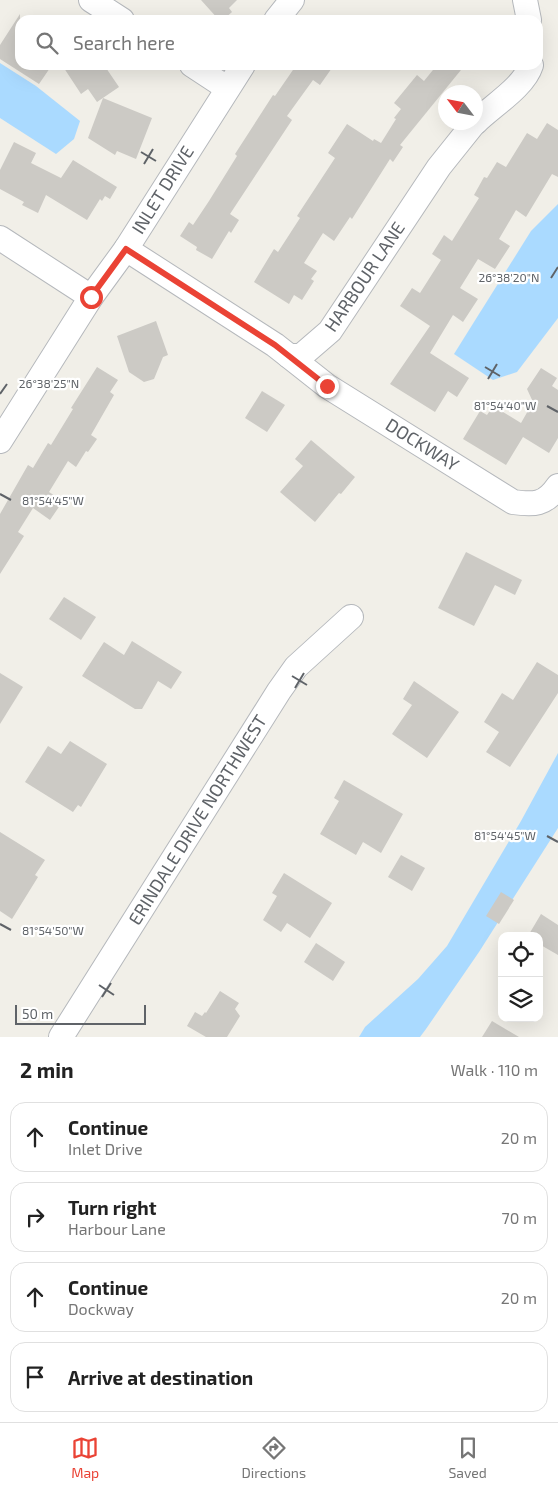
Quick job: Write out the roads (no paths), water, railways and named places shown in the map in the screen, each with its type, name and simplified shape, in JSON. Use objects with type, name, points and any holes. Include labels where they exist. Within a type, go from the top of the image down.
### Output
[{"type":"street","points":[[91,0],[114,15]]},
{"type":"street","points":[[280,15],[292,0]]},
{"type":"street","points":[[525,0],[528,15]]},
{"type":"street","points":[[200,70],[227,88]]},
{"type":"street","name":"INLET DRIVE","points":[[0,441],[91,297],[126,249],[240,70]]},
{"type":"street","name":"HARBOUR LANE","points":[[483,115],[511,91],[529,70]]},
{"type":"street","name":"HARBOUR LANE","points":[[289,356],[301,356],[330,331],[439,167],[469,130]]},
{"type":"street","points":[[0,238],[91,297]]},
{"type":"street","points":[[126,249],[275,345],[289,356]]},
{"type":"street","name":"DOCKWAY","points":[[289,356],[327,386],[513,502],[533,505],[552,495],[558,486]]},
{"type":"street","name":"ERINDALE DRIVE NORTHWEST","points":[[61,1037],[279,691],[296,667],[351,617]]},
{"type":"water","points":[[0,63],[36,86],[80,121],[74,139],[56,154],[0,118]]},
{"type":"water","points":[[558,204],[558,318],[517,372],[493,380],[454,354],[531,231]]},
{"type":"water","points":[[558,753],[558,828],[479,952],[426,1029],[420,1037],[359,1037],[365,1027],[418,979],[447,946],[521,821]]}]
